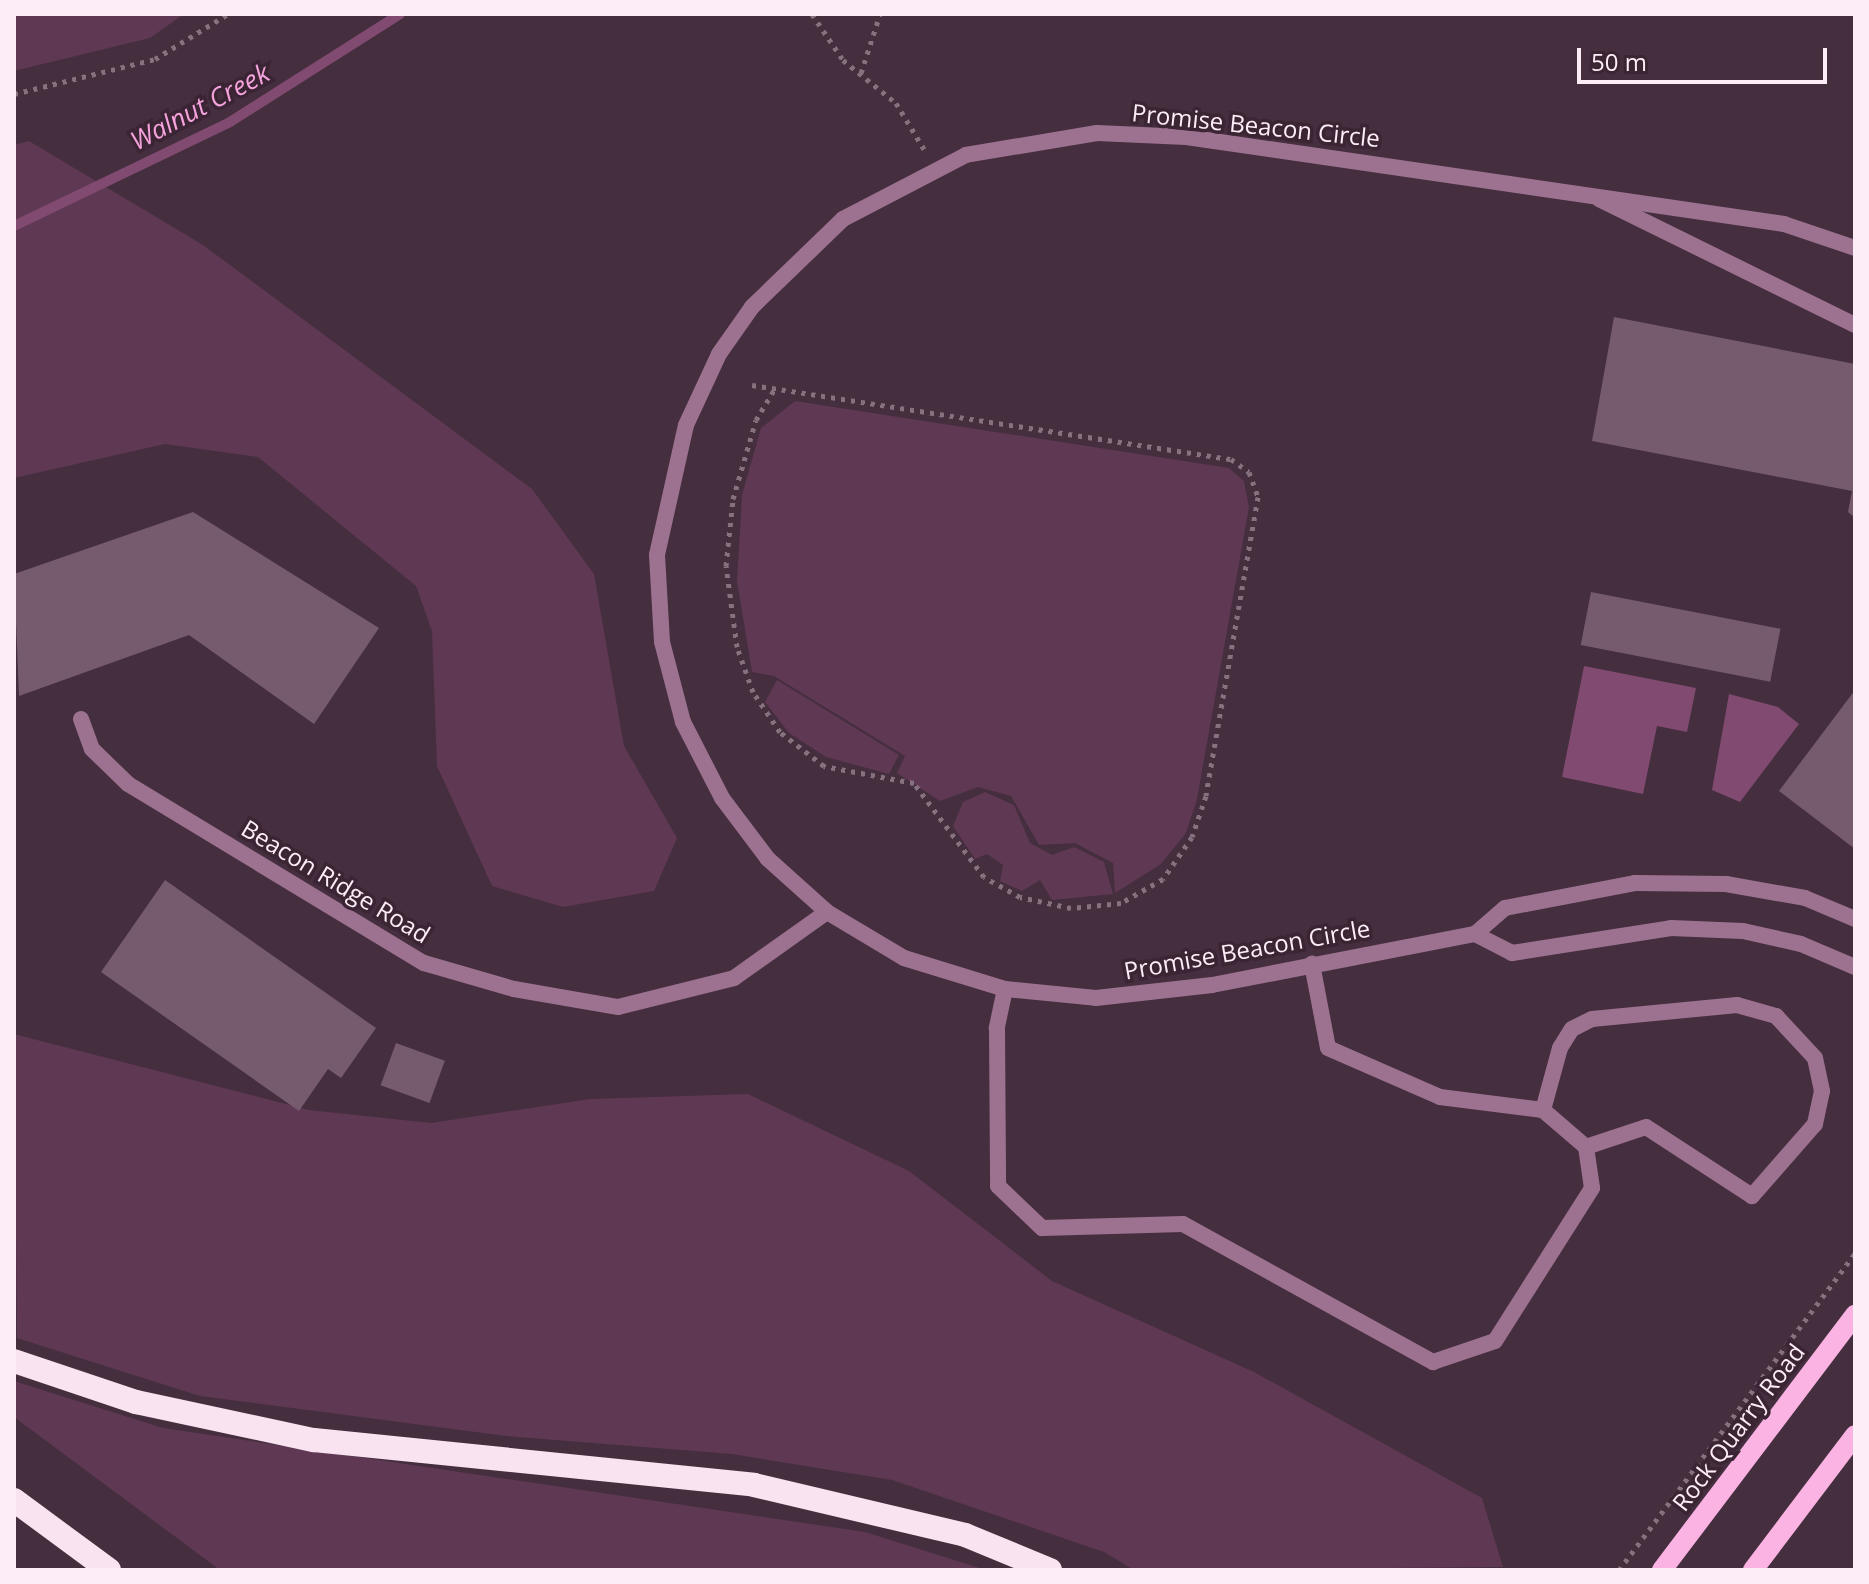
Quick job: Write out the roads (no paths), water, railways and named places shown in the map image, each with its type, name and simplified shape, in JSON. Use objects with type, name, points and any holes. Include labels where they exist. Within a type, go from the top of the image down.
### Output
[{"type":"highway","points":[[14,1361],[136,1402],[314,1440],[754,1485],[965,1535],[1050,1570]]},
{"type":"highway","points":[[14,1500],[109,1570]]},
{"type":"main road","name":"Rock Quarry Road","points":[[1662,1570],[1855,1315]]},
{"type":"main road","points":[[1753,1570],[1855,1435]]},
{"type":"street","name":"Promise Beacon Circle","points":[[1475,934],[1312,964],[1096,998],[1005,989],[904,958],[827,912],[768,859],[722,798],[683,722],[662,642],[657,555],[686,425],[719,354],[785,271],[843,219],[920,175],[966,155],[1097,133],[1186,137],[1784,224],[1855,248]]},
{"type":"street","points":[[1591,195],[1855,325]]},
{"type":"street","name":"Beacon Ridge Road","points":[[81,719],[92,749],[128,784],[424,963],[514,989],[618,1007],[734,978],[827,912]]},
{"type":"street","points":[[1855,919],[1805,898],[1726,884],[1635,883],[1505,908],[1475,934],[1512,953],[1671,928],[1743,931],[1801,944],[1855,967]]},
{"type":"street","points":[[1005,989],[997,1028],[998,1186],[1042,1228],[1183,1224],[1433,1362],[1495,1341],[1592,1188],[1586,1147],[1543,1110],[1440,1097],[1328,1048],[1312,964]]},
{"type":"street","points":[[1543,1110],[1560,1048],[1572,1029],[1592,1019],[1737,1005],[1776,1016],[1815,1058],[1822,1091],[1815,1124],[1752,1196],[1646,1127],[1586,1147]]},
{"type":"waterway","name":"Walnut Creek","points":[[14,226],[230,122],[400,14]]}]
